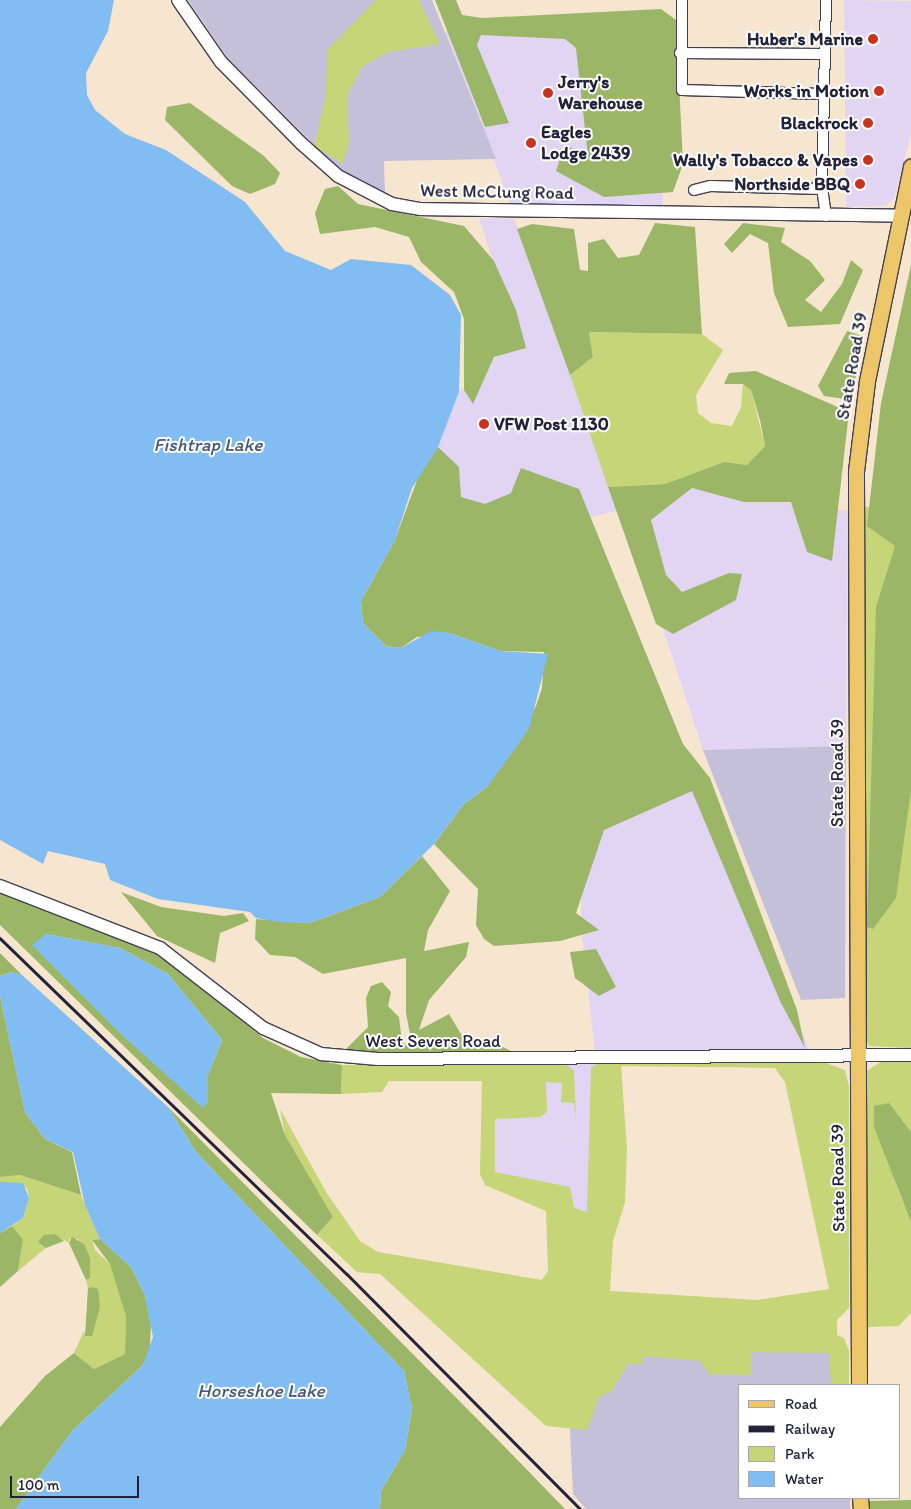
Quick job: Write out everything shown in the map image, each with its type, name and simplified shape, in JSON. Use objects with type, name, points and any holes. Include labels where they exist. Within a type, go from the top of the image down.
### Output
[{"type":"main road","name":"State Road 39","points":[[859,1384],[856,1056],[856,471],[867,382],[911,166]]},
{"type":"street","name":"West McClung Road","points":[[178,0],[221,62],[302,144],[338,176],[392,204],[421,209],[902,216]]},
{"type":"street","points":[[682,0],[679,83],[689,92],[822,94]]},
{"type":"street","points":[[826,0],[822,54],[822,189],[826,216]]},
{"type":"street","points":[[680,53],[822,54]]},
{"type":"street","points":[[694,190],[710,186],[822,189]]},
{"type":"street","name":"West Severs Road","points":[[0,886],[160,948],[263,1028],[322,1054],[378,1059],[911,1055]]},
{"type":"shaded area","points":[[188,0],[432,0],[496,159],[384,161],[385,195],[339,170],[227,57]]},
{"type":"shaded area","points":[[844,0],[911,1],[911,134],[894,199],[885,206],[846,207]]},
{"type":"shaded area","points":[[463,27],[660,31],[663,206],[511,205],[445,32]]},
{"type":"shaded area","points":[[479,218],[514,219],[624,509],[499,538],[420,472],[438,447],[459,392],[518,337]]},
{"type":"shaded area","points":[[680,486],[848,511],[846,746],[703,750],[634,541]]},
{"type":"shaded area","points":[[846,746],[845,998],[801,1000],[703,750]]},
{"type":"shaded area","points":[[699,786],[809,1049],[595,1052],[581,926],[581,841]]},
{"type":"shaded area","points":[[621,1062],[625,1202],[603,1220],[485,1185],[480,1174],[484,1064]]},
{"type":"shaded area","points":[[566,1345],[849,1351],[849,1384],[738,1384],[738,1499],[850,1499],[850,1509],[586,1509],[573,1494]]},
{"type":"green space","points":[[376,0],[419,0],[440,44],[388,52],[363,66],[347,96],[349,142],[343,164],[314,146],[326,96],[327,50]]},
{"type":"green space","points":[[435,0],[456,0],[462,15],[482,18],[661,9],[676,20],[683,164],[673,192],[604,197],[556,171],[565,145],[588,156],[576,48],[565,39],[481,35],[477,45],[509,123],[485,127]]},
{"type":"green space","points":[[190,103],[264,156],[280,173],[275,184],[250,194],[232,186],[165,120],[167,107]]},
{"type":"green space","points":[[338,186],[358,204],[464,226],[494,261],[516,310],[526,348],[494,357],[473,404],[464,390],[464,319],[454,292],[421,262],[409,237],[375,227],[320,234],[315,213],[325,189]]},
{"type":"green space","points":[[655,223],[695,227],[702,334],[589,332],[593,357],[570,375],[517,229],[532,224],[574,229],[580,270],[588,271],[588,243],[604,239],[618,258],[639,255]]},
{"type":"green space","points":[[743,223],[785,228],[781,242],[810,261],[825,280],[805,300],[821,312],[842,284],[851,260],[863,270],[840,324],[788,327],[774,293],[768,243],[750,234],[732,253],[724,244]]},
{"type":"green space","points":[[911,265],[911,790],[896,898],[873,929],[867,927],[876,607],[895,546],[867,526],[881,403]]},
{"type":"green space","points":[[847,331],[862,336],[852,400],[824,396],[818,386]]},
{"type":"green space","points":[[589,332],[702,334],[723,350],[696,395],[698,413],[711,423],[732,426],[741,407],[743,384],[751,390],[765,446],[747,465],[724,462],[665,484],[608,487],[570,375],[593,357]]},
{"type":"green space","points":[[756,371],[849,412],[832,561],[807,552],[791,502],[744,502],[692,488],[651,520],[666,575],[682,592],[729,573],[742,574],[736,600],[673,634],[656,624],[608,487],[665,484],[724,462],[747,465],[765,446],[760,420],[751,390],[743,384],[724,384],[729,373]]},
{"type":"green space","points":[[438,447],[459,467],[461,497],[485,504],[511,493],[521,468],[579,489],[683,744],[710,778],[797,1010],[805,1048],[780,1001],[692,791],[604,830],[576,913],[599,930],[560,941],[494,946],[484,939],[476,925],[478,889],[434,844],[464,804],[488,786],[536,706],[542,688],[544,652],[500,651],[450,633],[417,637],[401,648],[386,646],[363,623],[361,601],[395,540],[420,472]]},
{"type":"green space","points":[[862,507],[911,507],[911,1048],[869,1046],[864,1034]]},
{"type":"green space","points":[[422,856],[450,891],[428,930],[424,951],[469,942],[466,957],[429,1000],[419,1030],[449,1014],[464,1039],[490,1040],[514,1053],[352,1053],[346,1049],[368,1027],[366,998],[371,986],[382,982],[391,992],[388,1006],[399,1017],[402,1042],[407,1046],[416,1038],[410,1034],[406,1013],[406,958],[323,974],[295,957],[270,955],[255,939],[256,919],[310,923],[380,897]]},
{"type":"green space","points":[[0,892],[165,956],[263,1038],[301,1057],[342,1065],[341,1094],[271,1093],[285,1135],[333,1217],[317,1235],[0,925]],"holes":[[[46,934],[120,948],[168,974],[222,1040],[208,1075],[208,1102]]]},
{"type":"green space","points":[[121,892],[161,907],[224,916],[243,913],[249,921],[220,933],[215,963],[157,936]]},
{"type":"green space","points":[[596,949],[616,987],[599,996],[575,978],[570,952]]},
{"type":"green space","points":[[0,953],[22,975],[11,972],[0,976]]},
{"type":"green space","points":[[0,996],[25,1112],[45,1139],[72,1152],[81,1195],[20,1175],[0,1177]]},
{"type":"green space","points":[[820,1061],[845,1070],[849,1087],[849,1308],[837,1320],[837,1335],[844,1338],[849,1351],[849,1384],[831,1384],[829,1353],[752,1352],[752,1375],[709,1374],[700,1361],[645,1356],[642,1364],[628,1364],[612,1391],[599,1397],[587,1430],[546,1426],[380,1274],[357,1272],[317,1235],[333,1217],[285,1135],[280,1109],[326,1192],[360,1241],[378,1252],[542,1280],[548,1271],[546,1211],[485,1185],[480,1174],[482,1081],[389,1081],[382,1092],[341,1094],[342,1065],[567,1065],[574,1071],[576,1120],[574,1103],[561,1102],[562,1083],[546,1082],[547,1112],[540,1117],[495,1119],[495,1172],[570,1187],[574,1208],[587,1212],[591,1067],[601,1062]],"holes":[[[621,1066],[775,1068],[785,1082],[829,1289],[757,1300],[610,1291],[613,1241],[625,1202],[627,1149]]]},
{"type":"green space","points":[[882,1061],[911,1061],[911,1184],[896,1184],[911,1222],[911,1313],[899,1326],[868,1327],[865,1072]]},
{"type":"green space","points":[[889,1103],[911,1132],[911,1222],[874,1127],[874,1106]]},
{"type":"green space","points":[[168,1107],[565,1509],[380,1509],[381,1491],[405,1450],[412,1409],[404,1371],[196,1152]]},
{"type":"green space","points":[[20,1175],[81,1195],[100,1239],[92,1240],[95,1250],[110,1264],[119,1284],[126,1316],[125,1354],[94,1369],[74,1353],[84,1331],[85,1336],[93,1287],[88,1288],[86,1280],[90,1278],[90,1258],[78,1239],[69,1239],[69,1243],[59,1237],[18,1271],[23,1241],[12,1226],[23,1218],[29,1198],[27,1188],[0,1182],[0,1177]]},
{"type":"green space","points":[[12,1226],[23,1240],[18,1271],[0,1287],[0,1233]]},
{"type":"green space","points":[[55,1234],[64,1241],[46,1248],[38,1242],[44,1235]]},
{"type":"green space","points":[[72,1237],[84,1244],[90,1258],[90,1278],[86,1280],[69,1243]]},
{"type":"green space","points":[[100,1239],[131,1267],[144,1293],[151,1319],[150,1351],[143,1365],[72,1431],[16,1509],[0,1509],[0,1427],[45,1376],[74,1353],[94,1369],[125,1354],[126,1316],[110,1264],[92,1240]]},
{"type":"green space","points":[[88,1288],[98,1289],[100,1307],[92,1336],[85,1336]]},
{"type":"green space","points":[[911,1500],[911,1509],[869,1509],[870,1501]]},
{"type":"water","name":"Fishtrap Lake","points":[[0,0],[114,0],[108,31],[86,73],[87,95],[95,110],[125,134],[166,150],[245,202],[285,251],[331,270],[351,259],[411,265],[450,295],[461,315],[459,392],[438,447],[412,488],[395,540],[361,601],[363,623],[386,646],[401,648],[431,631],[450,633],[500,651],[548,654],[529,729],[488,786],[464,804],[434,844],[380,897],[310,923],[279,922],[256,918],[250,912],[158,899],[110,880],[105,864],[48,851],[43,864],[0,840]]},
{"type":"water","points":[[46,934],[120,948],[168,974],[222,1040],[208,1075],[208,1102],[203,1108],[123,1036],[32,945]]},
{"type":"water","name":"Horseshoe Lake","points":[[11,972],[22,975],[168,1107],[196,1152],[404,1371],[412,1409],[405,1450],[381,1491],[380,1509],[16,1509],[72,1431],[143,1365],[153,1337],[144,1293],[131,1267],[100,1239],[85,1205],[73,1152],[45,1139],[25,1112],[0,996],[0,976]]},
{"type":"water","points":[[0,1182],[23,1183],[29,1198],[23,1218],[0,1233]]},
{"type":"railway","points":[[0,938],[347,1274],[580,1509]]},
{"type":"place","name":"Huber's Marine","points":[[873,39]]},
{"type":"place","name":"Works in Motion","points":[[879,91]]},
{"type":"place","name":"Jerry's Warehouse","points":[[548,93]]},
{"type":"place","name":"Blackrock","points":[[868,123]]},
{"type":"place","name":"Eagles Lodge 2439","points":[[531,143]]},
{"type":"place","name":"Wally's Tobacco & Vapes","points":[[868,160]]},
{"type":"place","name":"Northside BBQ","points":[[860,184]]},
{"type":"place","name":"VFW Post 1130","points":[[484,424]]}]
